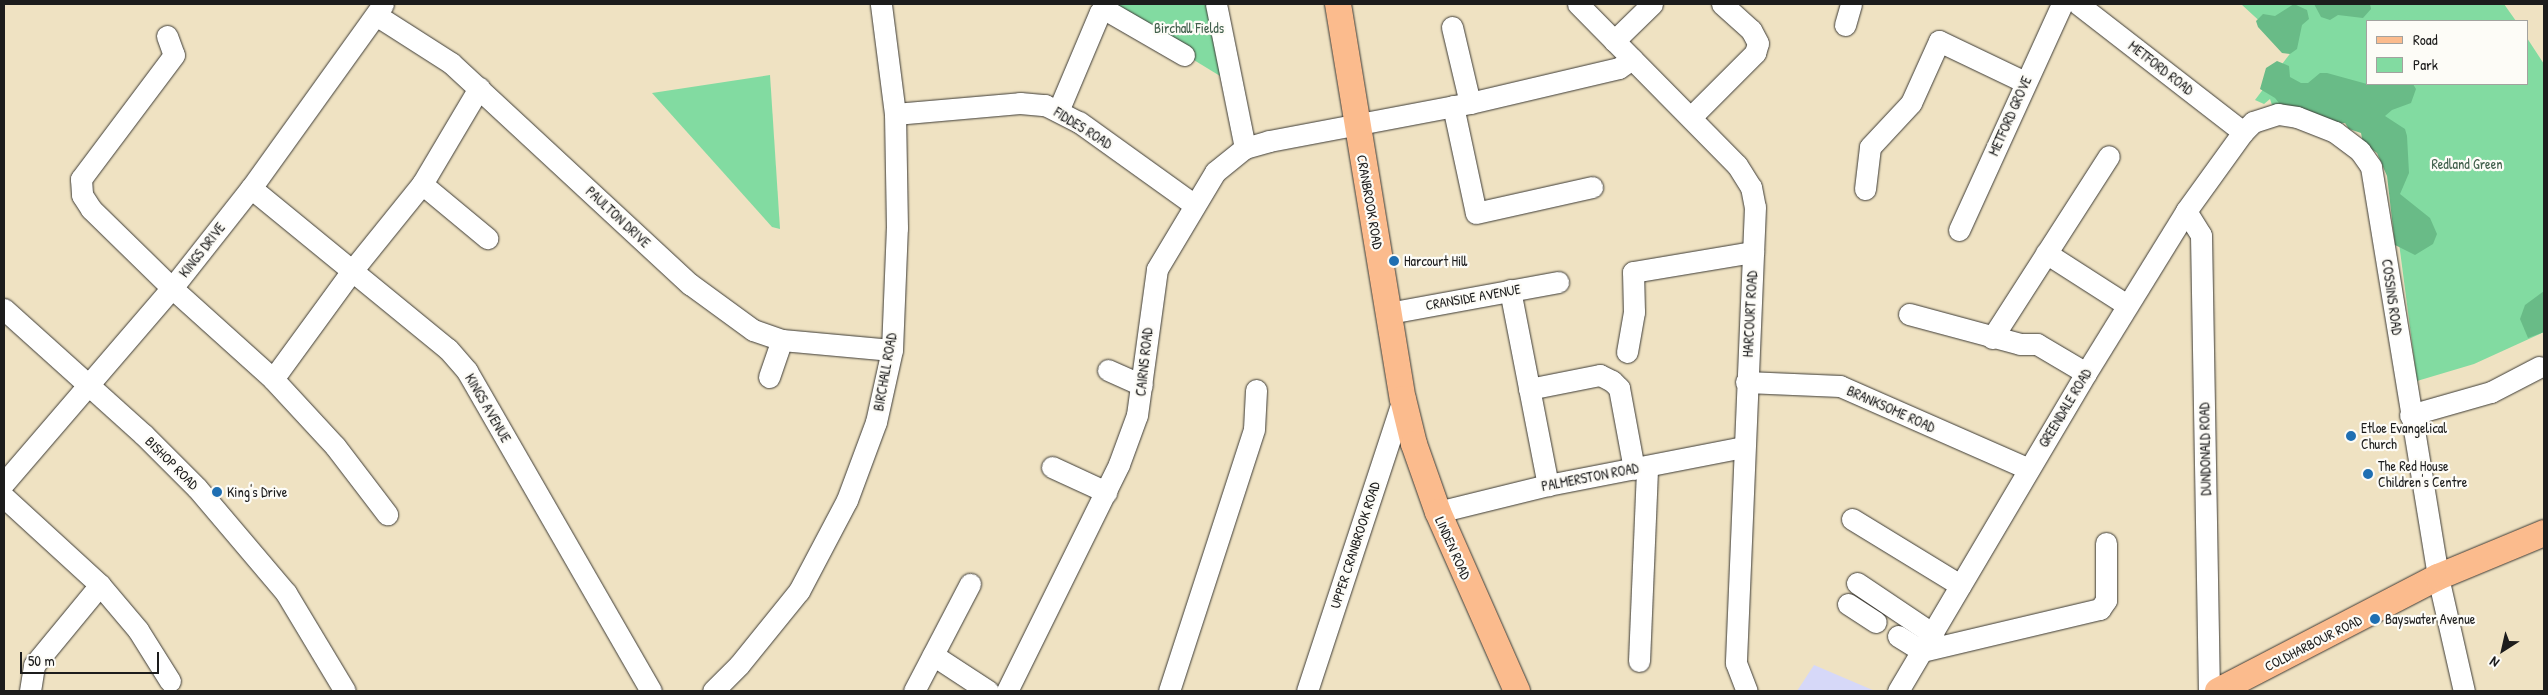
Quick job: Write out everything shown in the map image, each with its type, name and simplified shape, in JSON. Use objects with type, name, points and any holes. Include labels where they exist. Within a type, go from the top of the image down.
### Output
[{"type":"main road","name":"CRANBROOK ROAD","points":[[1338,4],[1403,400]]},
{"type":"main road","name":"LINDEN ROAD","points":[[1403,400],[1414,444],[1438,512],[1517,691]]},
{"type":"main road","name":"COLDHARBOUR ROAD","points":[[2218,691],[2438,577],[2544,533]]},
{"type":"street","name":"BIRCHALL ROAD","points":[[712,691],[739,665],[799,591],[843,508],[876,422],[892,350],[897,228],[895,114],[881,4]]},
{"type":"street","points":[[1216,4],[1245,148]]},
{"type":"street","name":"HARCOURT ROAD","points":[[1578,4],[1738,166],[1751,187],[1755,207],[1743,447],[1736,663],[1747,691]]},
{"type":"street","points":[[1614,41],[1652,4]]},
{"type":"street","points":[[1691,117],[1754,53],[1758,43],[1751,30],[1722,4]]},
{"type":"street","points":[[1844,25],[1851,4]]},
{"type":"street","name":"METFORD GROVE","points":[[1959,230],[2062,4]]},
{"type":"street","name":"METFORD ROAD","points":[[2078,4],[2243,132]]},
{"type":"street","name":"PAULTON DRIVE","points":[[379,9],[452,63],[690,284],[753,330],[782,340],[892,350]]},
{"type":"street","name":"KINGS DRIVE","points":[[4,483],[172,288],[251,188],[379,9]]},
{"type":"street","points":[[1058,110],[1100,12],[1106,10],[1184,55]]},
{"type":"street","points":[[1452,27],[1476,213],[1592,188]]},
{"type":"street","points":[[167,36],[174,55],[81,179],[82,195],[91,209],[172,288],[273,379],[335,446],[387,514]]},
{"type":"street","points":[[1865,189],[1870,147],[1911,103],[1939,41],[2025,82]]},
{"type":"street","points":[[1356,122],[1461,105],[1619,68],[1632,59]]},
{"type":"street","points":[[273,379],[351,272],[422,184],[479,88]]},
{"type":"street","name":"FIDDES ROAD","points":[[895,114],[1020,103],[1058,110],[1193,204]]},
{"type":"street","name":"COSSINS ROAD","points":[[2243,132],[2253,122],[2264,117],[2278,114],[2297,117],[2335,132],[2360,151],[2371,167],[2404,322],[2410,415],[2438,577]]},
{"type":"street","name":"CAIRNS ROAD","points":[[1007,691],[1106,492],[1137,415],[1149,313],[1157,269],[1193,204],[1215,172],[1245,148],[1356,122]]},
{"type":"street","name":"GREENDALE ROAD","points":[[1898,691],[2127,304],[2186,211],[2243,132]]},
{"type":"street","points":[[1992,338],[2109,156]]},
{"type":"street","points":[[422,184],[487,238]]},
{"type":"street","name":"KINGS AVENUE","points":[[251,188],[448,350],[467,371],[651,691]]},
{"type":"street","name":"DUNDONALD ROAD","points":[[2186,211],[2201,235],[2209,691]]},
{"type":"street","points":[[1627,352],[1634,312],[1633,272],[1753,252]]},
{"type":"street","points":[[2046,254],[2127,304]]},
{"type":"street","name":"CRANSIDE AVENUE","points":[[1389,313],[1558,282]]},
{"type":"street","points":[[1510,290],[1548,485]]},
{"type":"street","name":"BISHOP ROAD","points":[[4,309],[197,488],[286,593],[345,691]]},
{"type":"street","points":[[1909,314],[1992,338],[2020,344],[2037,344],[2086,373]]},
{"type":"street","points":[[769,377],[782,340]]},
{"type":"street","points":[[2410,415],[2492,392],[2539,367]]},
{"type":"street","points":[[1108,370],[1142,385]]},
{"type":"street","points":[[1529,388],[1600,375],[1612,381],[1618,388],[1640,468],[1639,661]]},
{"type":"street","name":"BRANKSOME ROAD","points":[[1746,382],[1840,386],[2029,469]]},
{"type":"street","points":[[1169,691],[1254,429],[1256,390]]},
{"type":"street","name":"UPPER CRANBROOK ROAD","points":[[1308,691],[1403,400]]},
{"type":"street","name":"PALMERSTON ROAD","points":[[1438,512],[1548,485],[1743,447]]},
{"type":"street","points":[[1052,467],[1106,492]]},
{"type":"street","points":[[4,497],[100,585],[138,630],[170,680]]},
{"type":"street","points":[[1852,519],[1960,586]]},
{"type":"street","points":[[1898,636],[1927,642],[2100,609],[2106,600],[2106,543]]},
{"type":"street","points":[[2438,577],[2464,691]]},
{"type":"street","points":[[1857,583],[1927,642]]},
{"type":"street","points":[[914,691],[970,584]]},
{"type":"street","points":[[30,691],[34,665],[100,585]]},
{"type":"street","points":[[1848,604],[1876,622]]},
{"type":"street","points":[[933,655],[988,691]]},
{"type":"shaded area","points":[[1814,665],[1875,691],[1797,691]]},
{"type":"green space","name":"Birchall Fields","points":[[1102,4],[1210,4],[1225,79]]},
{"type":"green space","name":"Redland Green","points":[[2241,4],[2504,4],[2515,20],[2366,20],[2366,85],[2528,85],[2528,40],[2544,64],[2544,332],[2474,364],[2417,381],[2390,174],[2385,157],[2358,126],[2297,108],[2272,105],[2270,99],[2264,104],[2255,100],[2292,51]]},
{"type":"green space","points":[[2294,4],[2307,10],[2309,19],[2302,25],[2297,49],[2290,54],[2282,53],[2258,27],[2256,21],[2263,14],[2275,16]]},
{"type":"green space","points":[[2314,4],[2370,4],[2371,9],[2363,18],[2338,15],[2330,20],[2321,17]]},
{"type":"green space","points":[[2277,61],[2289,66],[2290,77],[2301,83],[2308,83],[2320,73],[2327,73],[2366,85],[2414,85],[2416,89],[2411,103],[2392,110],[2385,116],[2405,129],[2409,173],[2400,194],[2430,218],[2437,234],[2433,244],[2415,255],[2395,245],[2387,176],[2377,153],[2363,143],[2361,133],[2349,129],[2345,123],[2332,124],[2283,108],[2275,98],[2260,89],[2266,68]]},
{"type":"green space","points":[[770,75],[780,229],[772,227],[652,93]]},
{"type":"green space","points":[[2544,291],[2544,332],[2528,338],[2520,319],[2525,305]]},
{"type":"place","name":"Harcourt Hill","points":[[1394,261]]},
{"type":"place","name":"Etloe Evangelical Church","points":[[2351,436]]},
{"type":"place","name":"The Red House Children's Centre","points":[[2368,474]]},
{"type":"place","name":"King's Drive","points":[[217,492]]},
{"type":"place","name":"Bayswater Avenue","points":[[2375,619]]}]
